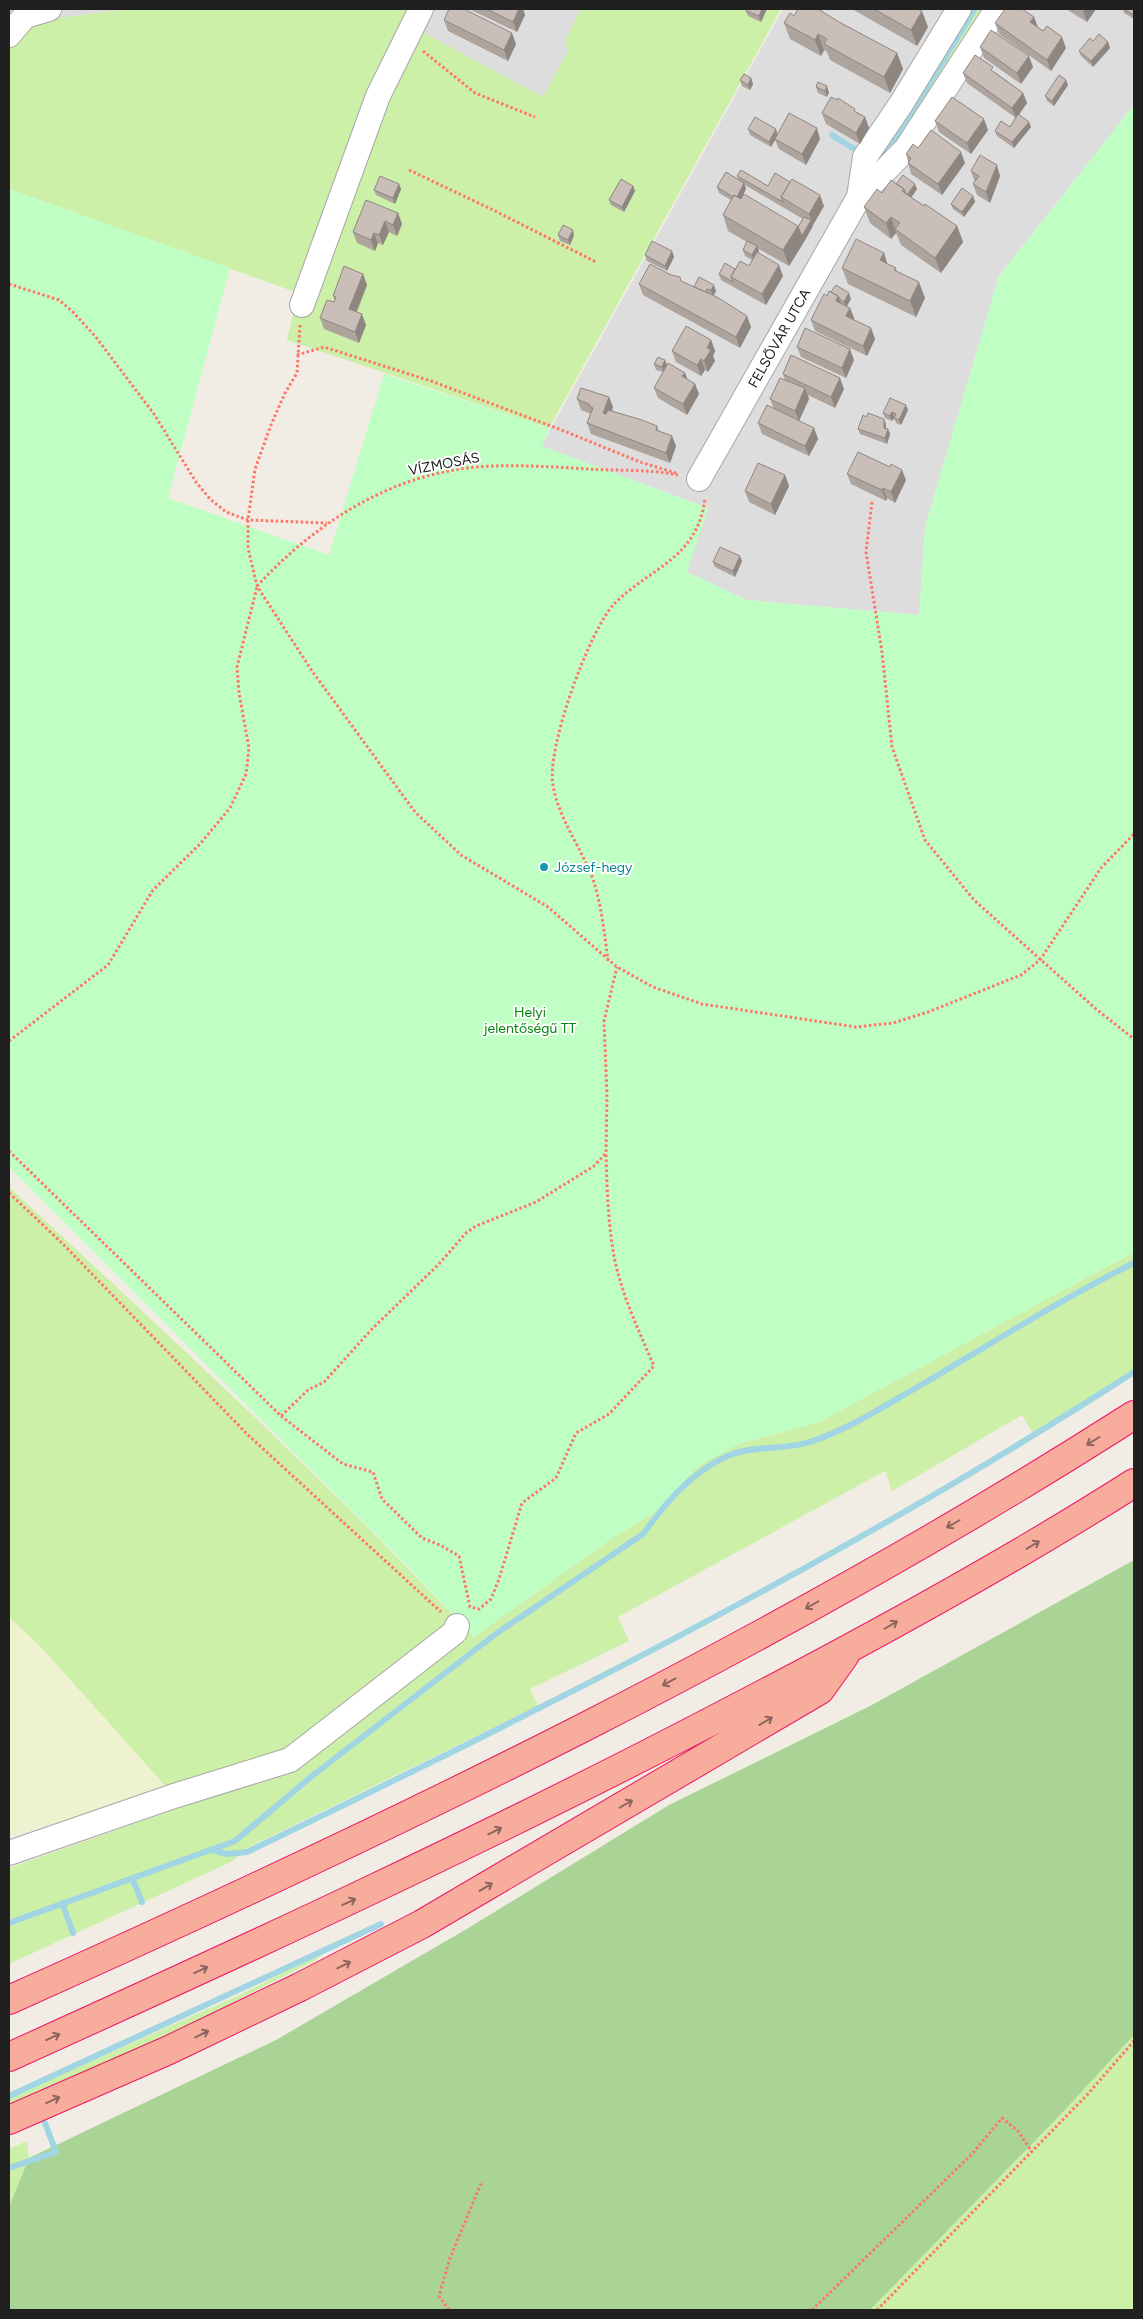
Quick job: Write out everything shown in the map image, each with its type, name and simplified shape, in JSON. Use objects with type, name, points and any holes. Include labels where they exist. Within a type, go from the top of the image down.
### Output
[{"type":"highway","points":[[16,1996],[231,1899],[558,1740],[792,1616],[977,1511],[1134,1415]]},
{"type":"highway","points":[[9,2057],[350,1902],[599,1780],[849,1650],[1020,1553],[1134,1483]]},
{"type":"highway","points":[[9,2120],[169,2050],[300,1987],[430,1920],[820,1690],[849,1650]]},
{"type":"street","points":[[9,35],[17,17],[49,9]]},
{"type":"street","name":"FELSŐVÁR UTCA","points":[[859,197],[865,157],[901,104],[959,9]]},
{"type":"street","name":"FELSŐVÁR UTCA","points":[[698,479],[859,197],[906,149],[998,9]]},
{"type":"street","points":[[302,304],[378,96],[419,11]]},
{"type":"street","points":[[9,1853],[174,1796],[290,1760],[455,1632],[457,1626]]},
{"type":"path","points":[[418,48],[434,58],[475,93],[535,117]]},
{"type":"path","points":[[409,170],[491,208],[596,262]]},
{"type":"path","points":[[9,284],[59,300],[72,310],[95,336],[154,414],[196,482],[210,499],[226,512],[248,520],[327,523]]},
{"type":"path","points":[[302,304],[297,374],[285,393],[271,425],[256,469],[248,520],[248,548],[257,586],[312,671],[415,812],[460,855],[548,908],[616,967],[653,987],[702,1004],[856,1028],[893,1022],[928,1012],[1021,975],[1040,960],[1102,868],[1134,834]]},
{"type":"path","points":[[297,356],[324,347],[431,381],[640,462],[698,479],[705,499],[701,521],[694,536],[658,571],[614,605],[595,632],[568,700],[554,758],[552,783],[557,802],[591,873],[609,962]]},
{"type":"path","name":"VÍZMOSÁS","points":[[257,586],[280,561],[327,523],[393,487],[454,470],[492,466],[557,468],[674,474],[698,479]]},
{"type":"path","points":[[872,502],[866,552],[882,652],[892,747],[925,840],[974,900],[1040,960],[1134,1038]]},
{"type":"path","points":[[9,1041],[108,965],[153,890],[200,844],[230,808],[246,774],[249,748],[239,693],[237,668],[257,586]]},
{"type":"path","points":[[9,1151],[281,1416],[343,1464],[373,1472],[382,1499],[422,1538],[460,1556],[470,1607],[479,1609],[491,1599],[522,1504],[556,1478],[576,1433],[609,1414],[654,1366],[629,1309],[616,1261],[609,1212],[604,1021],[616,967]]},
{"type":"path","points":[[281,1416],[308,1390],[324,1382],[372,1329],[439,1264],[466,1233],[476,1226],[536,1202],[594,1166],[606,1153]]},
{"type":"path","points":[[9,1194],[62,1243],[247,1434],[457,1626]]},
{"type":"path","points":[[877,2310],[1087,2095],[1134,2041]]},
{"type":"path","points":[[812,2310],[972,2154],[1002,2118],[1018,2131],[1032,2152]]},
{"type":"path","points":[[449,2310],[439,2296],[450,2258],[482,2181]]},
{"type":"shaded area","points":[[9,9],[130,9],[9,24]]},
{"type":"shaded area","points":[[411,9],[581,9],[566,40],[568,51],[543,97],[426,34]]},
{"type":"shaded area","points":[[783,9],[1134,9],[1134,105],[999,276],[925,527],[919,615],[746,600],[687,572],[708,508],[541,446]]},
{"type":"green space","points":[[130,9],[411,9],[426,34],[543,97],[568,51],[565,40],[581,9],[781,9],[549,428],[287,340],[298,293],[9,189],[9,24]]},
{"type":"green space","points":[[964,9],[987,9],[983,20],[879,167],[870,156]]},
{"type":"green space","name":"Helyi jelentőségű TT","points":[[1134,105],[1134,1252],[819,1422],[738,1444],[698,1466],[656,1512],[615,1536],[474,1637],[412,1571],[9,1167],[9,189],[230,268],[168,498],[329,555],[384,374],[549,428],[542,446],[708,508],[687,572],[746,600],[919,615],[925,527],[999,276]]},
{"type":"green space","points":[[9,1187],[303,1464],[474,1637],[615,1536],[656,1512],[698,1466],[738,1444],[819,1422],[1134,1252],[1134,1369],[1033,1434],[1022,1415],[892,1491],[885,1471],[618,1617],[629,1641],[530,1689],[538,1706],[245,1849],[233,1861],[9,1964],[9,1868],[213,1796],[170,1791],[41,1647],[9,1617]]},
{"type":"green space","points":[[1134,1560],[1134,2035],[1062,2113],[870,2310],[9,2310],[9,2207],[29,2158],[276,2040],[470,1927],[669,1805],[870,1706]]},
{"type":"green space","points":[[9,1617],[41,1647],[170,1791],[9,1836]]},
{"type":"green space","points":[[329,1950],[314,1961],[206,2016],[9,2109],[9,2098],[239,1995]]},
{"type":"green space","points":[[1134,2035],[1134,2310],[870,2310],[1062,2113]]},
{"type":"green space","points":[[27,2141],[29,2158],[9,2207],[9,2149]]},
{"type":"building","points":[[449,9],[464,9],[512,33],[504,50],[444,20]]},
{"type":"building","points":[[487,9],[519,9],[513,22]]},
{"type":"building","points":[[747,9],[762,9],[759,16],[746,11]]},
{"type":"building","points":[[798,9],[818,9],[897,53],[884,77],[824,44],[827,39],[818,34],[815,40],[784,23],[790,13],[794,16]]},
{"type":"building","points":[[874,9],[918,9],[922,11],[911,30]]},
{"type":"building","points":[[1005,9],[1022,9],[1034,17],[1030,22],[1043,31],[1047,26],[1062,37],[1047,60],[995,23]]},
{"type":"building","points":[[1124,9],[1134,9],[1134,15]]},
{"type":"building","points":[[991,30],[1029,56],[1017,73],[980,47]]},
{"type":"building","points":[[1099,34],[1108,42],[1091,61],[1079,51],[1090,38],[1093,41]]},
{"type":"building","points":[[975,55],[993,67],[991,70],[1023,93],[1012,108],[963,73]]},
{"type":"building","points":[[744,74],[751,78],[748,85],[740,80]]},
{"type":"building","points":[[1059,75],[1066,80],[1052,101],[1045,96]]},
{"type":"building","points":[[818,82],[827,86],[825,91],[816,87]]},
{"type":"building","points":[[831,97],[837,100],[838,98],[865,117],[856,133],[822,113]]},
{"type":"building","points":[[952,97],[984,119],[967,143],[935,121]]},
{"type":"building","points":[[789,113],[817,128],[802,154],[775,139]]},
{"type":"building","points":[[1018,114],[1029,122],[1012,142],[995,131],[1001,121],[1010,127]]},
{"type":"building","points":[[755,117],[776,129],[769,142],[748,129]]},
{"type":"building","points":[[931,130],[961,152],[938,184],[908,163],[911,158],[906,154],[913,144],[918,148]]},
{"type":"building","points":[[980,155],[997,165],[986,192],[973,184],[979,176],[971,171]]},
{"type":"building","points":[[741,170],[768,186],[775,173],[790,182],[781,197],[783,202],[737,176]]},
{"type":"building","points":[[726,172],[744,183],[737,197],[734,195],[733,197],[717,187]]},
{"type":"building","points":[[903,175],[915,184],[907,195],[904,189],[896,184]]},
{"type":"building","points":[[380,176],[399,184],[393,198],[374,190]]},
{"type":"building","points":[[621,179],[633,186],[622,207],[609,200]]},
{"type":"building","points":[[792,179],[820,195],[809,214],[781,197]]},
{"type":"building","points":[[891,180],[904,189],[902,191],[957,226],[935,258],[895,229],[900,223],[891,217],[886,223],[864,207],[877,189],[882,193]]},
{"type":"building","points":[[962,188],[973,196],[962,212],[951,204]]},
{"type":"building","points":[[744,194],[798,226],[783,250],[723,215],[734,195],[741,199]]},
{"type":"building","points":[[366,200],[398,213],[393,225],[385,221],[379,235],[374,233],[371,240],[353,232]]},
{"type":"building","points":[[804,217],[811,220],[802,236],[798,227]]},
{"type":"building","points":[[563,225],[573,230],[568,240],[558,235]]},
{"type":"building","points":[[856,239],[884,253],[880,260],[896,268],[894,270],[919,282],[910,301],[842,268]]},
{"type":"building","points":[[652,241],[672,251],[665,266],[645,255]]},
{"type":"building","points":[[747,241],[757,246],[752,255],[743,250]]},
{"type":"building","points":[[757,252],[779,265],[762,294],[731,277],[740,261],[749,266]]},
{"type":"building","points":[[725,263],[735,269],[731,277],[733,282],[719,274]]},
{"type":"building","points":[[650,264],[671,275],[680,277],[681,281],[717,297],[747,316],[736,337],[639,284]]},
{"type":"building","points":[[344,266],[363,274],[349,309],[362,314],[355,332],[320,318],[327,300],[334,302],[336,297],[333,296]]},
{"type":"building","points":[[699,277],[714,285],[711,290],[707,289],[706,292],[694,287]]},
{"type":"building","points":[[836,285],[849,293],[844,302],[831,292]]},
{"type":"building","points":[[829,291],[838,296],[836,301],[850,308],[846,316],[871,328],[863,346],[811,320],[824,294],[827,296]]},
{"type":"building","points":[[686,326],[711,340],[707,348],[711,350],[704,361],[701,359],[697,365],[672,351]]},
{"type":"building","points":[[805,328],[850,349],[842,368],[797,347]]},
{"type":"building","points":[[791,355],[840,378],[831,397],[783,374]]},
{"type":"building","points":[[658,357],[665,360],[662,367],[654,364]]},
{"type":"building","points":[[668,363],[685,373],[682,376],[695,384],[683,404],[654,388]]},
{"type":"building","points":[[780,378],[805,388],[795,411],[770,399]]},
{"type":"building","points":[[581,388],[609,397],[603,413],[606,414],[608,410],[642,420],[657,426],[656,430],[672,436],[666,453],[587,423],[593,408],[589,404],[577,399]]},
{"type":"building","points":[[890,398],[906,405],[899,420],[894,418],[896,414],[892,412],[890,416],[883,413]]},
{"type":"building","points":[[767,405],[814,428],[805,446],[758,423]]},
{"type":"building","points":[[868,413],[884,419],[884,428],[888,429],[885,438],[858,429],[863,415],[866,417]]},
{"type":"building","points":[[858,452],[890,467],[891,464],[902,470],[891,492],[883,488],[882,490],[847,474]]},
{"type":"building","points":[[758,463],[785,475],[771,504],[745,491]]},
{"type":"building","points":[[720,547],[740,556],[733,571],[713,562]]},
{"type":"waterway","points":[[873,161],[879,160],[897,136],[975,9]]},
{"type":"waterway","points":[[832,135],[859,152]]},
{"type":"waterway","points":[[9,1923],[235,1841],[312,1776],[497,1633],[643,1534],[659,1512],[678,1492],[709,1466],[732,1454],[755,1449],[802,1444],[841,1430],[1053,1307],[1134,1263]]},
{"type":"waterway","points":[[211,1850],[228,1854],[247,1852],[474,1741],[698,1626],[919,1504],[1134,1372]]},
{"type":"waterway","points":[[132,1878],[142,1902]]},
{"type":"waterway","points":[[62,1903],[73,1933]]},
{"type":"waterway","points":[[9,2096],[381,1924]]},
{"type":"waterway","points":[[9,2168],[56,2152],[45,2123]]},
{"type":"place","name":"József-hegy","points":[[544,867]]}]
